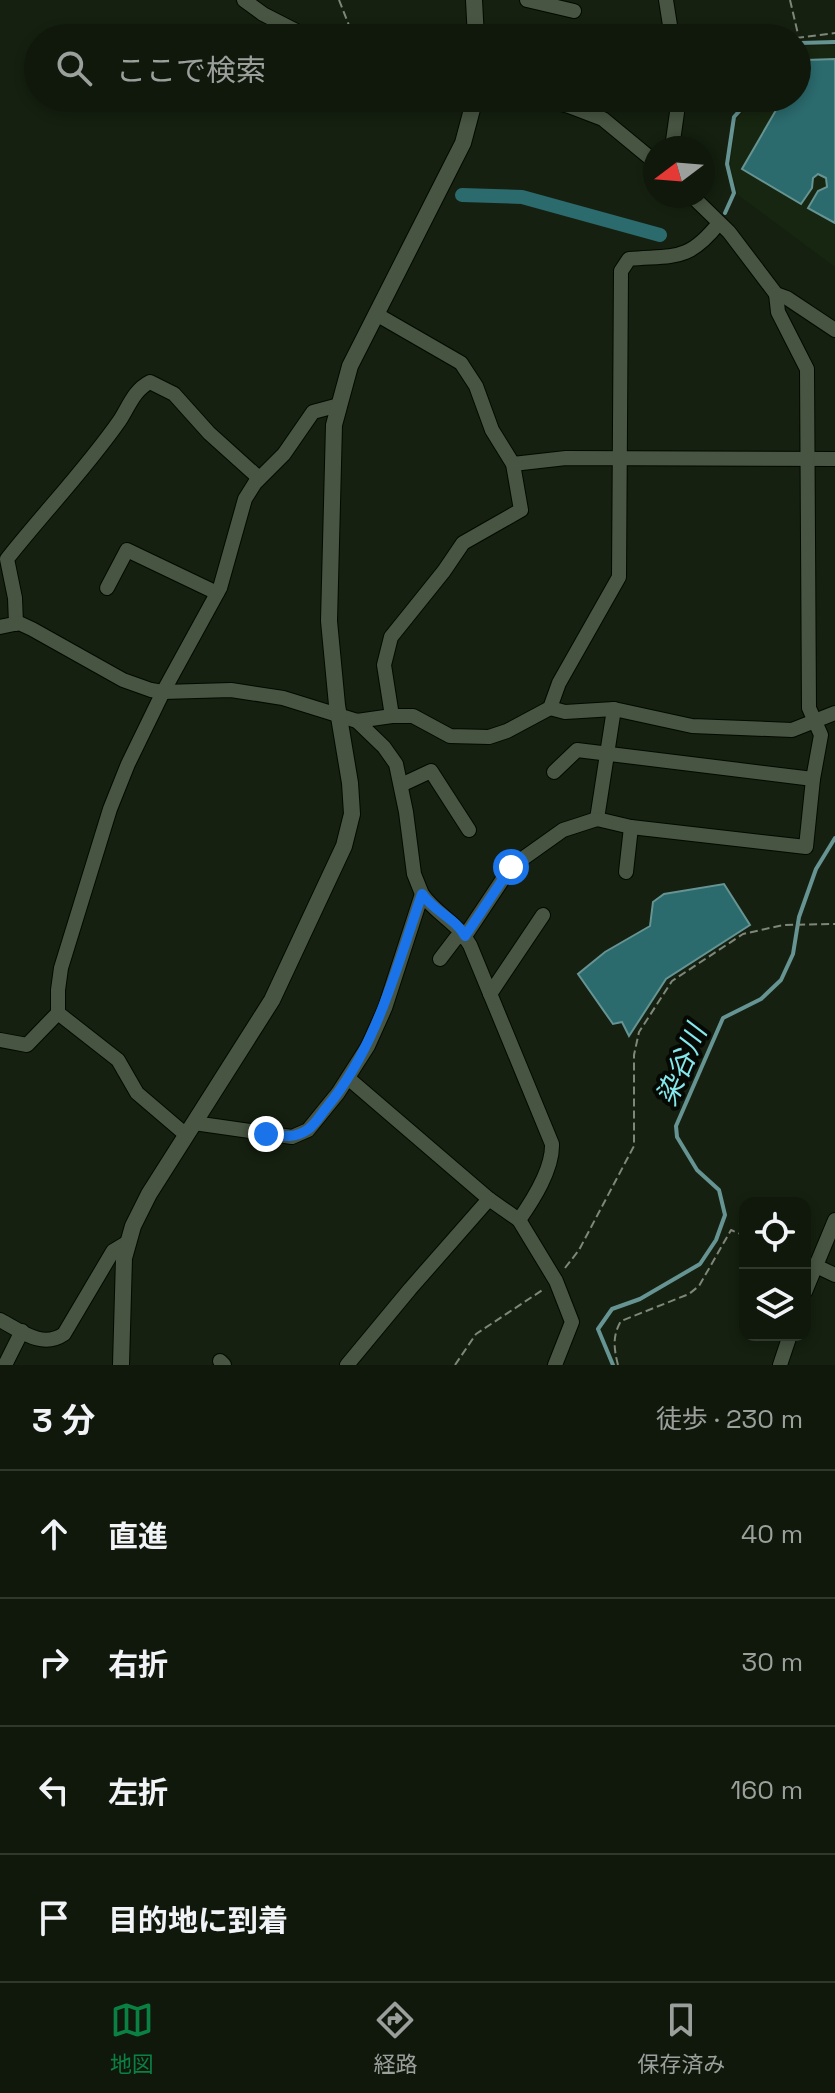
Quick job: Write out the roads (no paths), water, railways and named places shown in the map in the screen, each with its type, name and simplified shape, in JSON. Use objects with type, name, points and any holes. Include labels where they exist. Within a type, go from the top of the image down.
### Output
[{"type":"street","points":[[244,0],[283,24]]},
{"type":"street","points":[[474,0],[475,24]]},
{"type":"street","points":[[527,0],[574,11]]},
{"type":"street","points":[[666,0],[670,24]]},
{"type":"street","points":[[121,1365],[124,1258],[133,1226],[149,1194],[285,975],[344,846],[352,814],[350,783],[339,717],[329,621],[333,440],[339,405],[350,366],[463,143],[471,112]]},
{"type":"street","points":[[585,112],[603,119],[643,152]]},
{"type":"street","points":[[674,136],[677,112]]},
{"type":"street","points":[[704,208],[776,294],[835,330]]},
{"type":"street","points":[[0,627],[16,624],[32,629],[123,680],[163,692],[231,690],[303,703],[357,721],[413,716],[450,736],[489,737],[550,708],[559,683],[619,577],[621,271],[629,259],[684,255],[703,243],[719,223]]},
{"type":"street","points":[[440,959],[456,938],[465,936],[511,867],[563,830],[597,819],[631,827],[806,847],[821,735],[809,708],[810,459],[807,369],[778,312],[776,294]]},
{"type":"street","points":[[376,314],[461,363],[476,386],[492,430],[513,464],[521,510],[463,543],[391,637],[384,665],[392,716]]},
{"type":"street","points":[[16,624],[15,598],[7,559],[107,439],[132,398],[144,385],[150,382],[174,394],[209,433],[259,478]]},
{"type":"street","points":[[0,1040],[27,1045],[58,1013],[61,968],[110,809],[163,692],[217,593],[245,499],[259,478],[284,454],[313,412],[339,405]]},
{"type":"street","points":[[513,464],[566,458],[835,459]]},
{"type":"street","points":[[107,588],[127,550],[217,593]]},
{"type":"street","points":[[550,708],[565,712],[614,709],[692,726],[792,730],[835,713]]},
{"type":"street","points":[[597,819],[614,709]]},
{"type":"street","points":[[357,721],[384,747],[396,764],[414,874],[422,894],[432,908],[461,929],[465,936],[552,1144],[552,1155],[519,1220]]},
{"type":"street","points":[[554,772],[577,750],[813,779]]},
{"type":"street","points":[[401,785],[431,771],[469,830]]},
{"type":"street","points":[[626,872],[631,827]]},
{"type":"street","points":[[58,1013],[118,1060],[137,1093],[190,1128],[292,1137],[308,1130],[368,1046],[385,1008],[422,894]]},
{"type":"street","points":[[490,994],[543,915]]},
{"type":"street","points":[[348,1078],[489,1199],[519,1220],[556,1281],[572,1322],[555,1365]]},
{"type":"street","points":[[347,1365],[489,1199]]},
{"type":"street","points":[[811,1274],[835,1220]]},
{"type":"street","points":[[0,1320],[42,1341],[55,1340],[64,1334],[113,1251],[128,1242]]},
{"type":"street","points":[[814,1265],[835,1275]]},
{"type":"street","points":[[5,1365],[22,1331]]},
{"type":"street","points":[[780,1365],[788,1341]]},
{"type":"water","points":[[835,59],[835,223],[808,208],[818,191],[827,187],[826,178],[818,174],[813,178],[812,188],[801,204],[742,169],[775,112],[811,112],[811,60]]},
{"type":"water","points":[[724,884],[750,925],[666,979],[629,1036],[622,1022],[613,1024],[578,974],[605,952],[650,926],[653,902],[664,894]]},
{"type":"waterway","points":[[811,43],[835,42]]},
{"type":"waterway","points":[[725,213],[734,193],[727,164],[734,117],[738,112]]},
{"type":"waterway","points":[[462,195],[522,197],[660,235]]},
{"type":"waterway","name":"染谷川","points":[[613,1365],[598,1329],[612,1309],[640,1299],[700,1264],[716,1240],[725,1215],[719,1190],[697,1170],[677,1137],[676,1126],[723,1018],[761,999],[781,980],[793,954],[799,917],[816,869],[835,838]]}]
